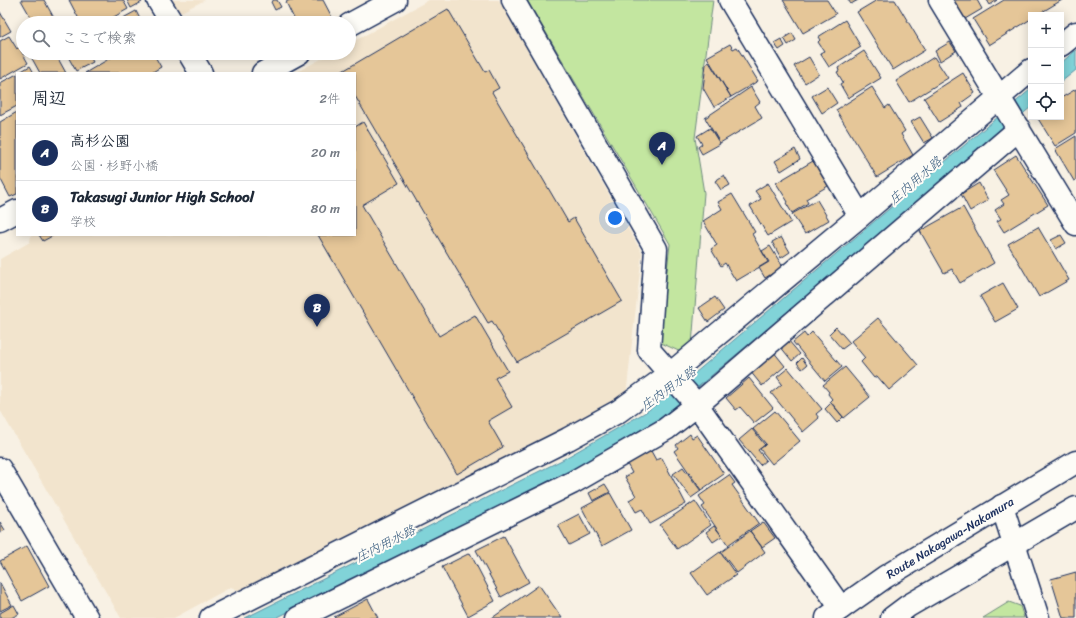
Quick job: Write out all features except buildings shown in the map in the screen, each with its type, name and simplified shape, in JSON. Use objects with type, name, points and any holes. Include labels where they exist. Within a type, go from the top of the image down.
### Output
[{"type":"street","points":[[158,0],[168,16]]},
{"type":"street","points":[[356,21],[395,0]]},
{"type":"street","points":[[513,0],[656,249],[649,350],[684,390],[834,613]]},
{"type":"street","points":[[730,0],[860,216]]},
{"type":"street","points":[[940,0],[1009,114],[1073,213]]},
{"type":"street","points":[[1064,43],[1076,33]]},
{"type":"street","points":[[193,60],[200,72]]},
{"type":"street","points":[[265,72],[286,60]]},
{"type":"street","points":[[219,616],[568,439],[619,411],[684,390],[1009,114],[1028,76]]},
{"type":"street","points":[[298,618],[572,483],[666,429],[684,390],[860,216],[1009,114]]},
{"type":"street","points":[[0,220],[16,212]]},
{"type":"street","name":"Route Nakagawa-Nakamura","points":[[834,613],[884,577],[1076,462]]},
{"type":"street","points":[[0,469],[87,618]]},
{"type":"street","points":[[1002,506],[1016,544],[1038,618]]},
{"type":"street","points":[[892,618],[908,606],[1076,508]]},
{"type":"shaded area","points":[[171,0],[205,0],[179,13]]},
{"type":"shaded area","points":[[429,0],[499,0],[642,253],[626,396],[246,594],[231,587],[174,618],[121,618],[0,410],[0,259],[30,242],[31,236],[356,236],[356,72],[297,72],[319,60],[356,60],[356,40]]},
{"type":"green space","points":[[527,0],[713,0],[695,138],[704,193],[692,345],[683,353],[659,342],[670,244]]},
{"type":"green space","points":[[1009,602],[1020,606],[1024,618],[983,618]]},
{"type":"water","points":[[1076,50],[1076,70],[1064,80],[1064,60]]},
{"type":"water","points":[[1028,92],[1028,110],[661,418],[577,467],[276,618],[245,618],[562,460],[646,412],[669,395]]},
{"type":"place","name":"高杉公園","points":[[662,165]]},
{"type":"place","name":"Takasugi Junior High School","points":[[317,327]]},
{"type":"water label","name":"庄内用水路","points":[[915,180]]},
{"type":"water label","name":"庄内用水路","points":[[668,388]]},
{"type":"water label","name":"庄内用水路","points":[[385,543]]}]
